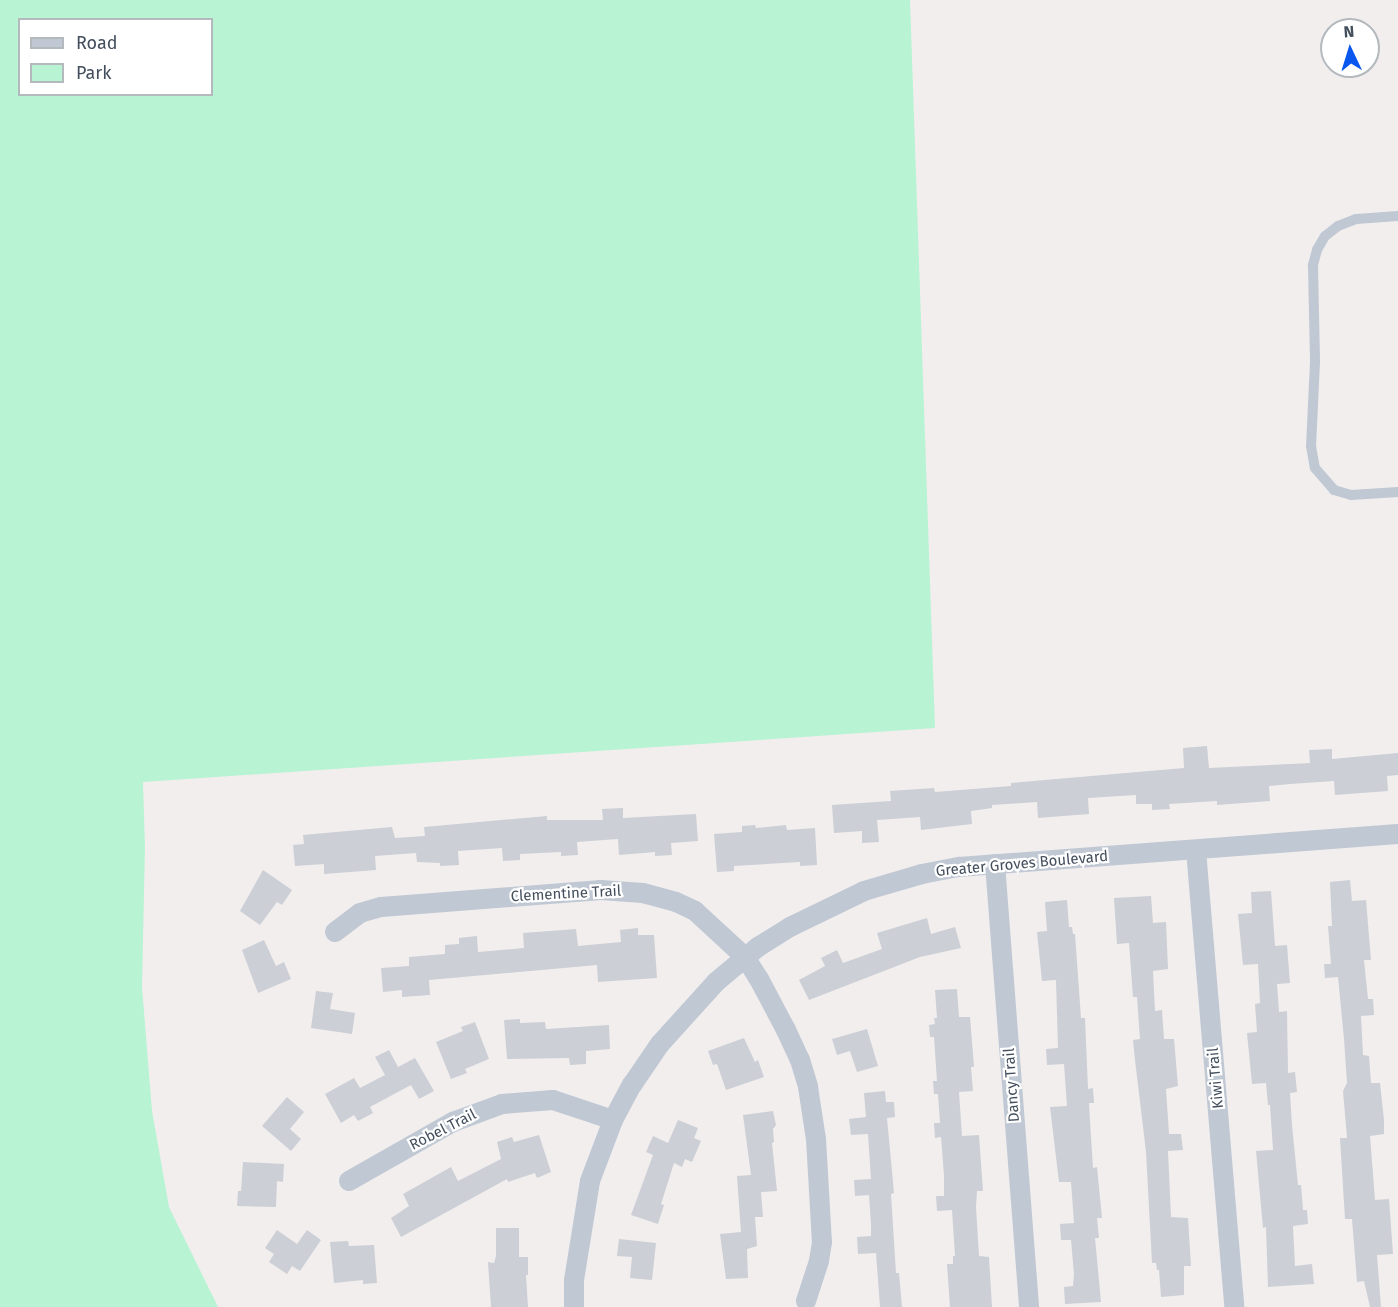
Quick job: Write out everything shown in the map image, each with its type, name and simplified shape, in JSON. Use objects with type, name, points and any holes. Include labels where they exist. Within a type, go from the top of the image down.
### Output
[{"type":"street","name":"Greater Groves Boulevard","points":[[574,1307],[576,1268],[590,1181],[613,1120],[632,1085],[660,1044],[701,998],[745,957],[807,917],[864,891],[922,874],[995,864],[1398,834]]},
{"type":"street","name":"Kiwi Trail","points":[[1197,850],[1234,1307]]},
{"type":"street","name":"Dancy Trail","points":[[995,864],[1029,1307]]},
{"type":"street","name":"Clementine Trail","points":[[335,932],[350,918],[381,907],[614,890],[665,899],[695,911],[745,957],[786,1030],[800,1060],[808,1087],[816,1139],[822,1242],[819,1261],[806,1301]]},
{"type":"street","name":"Robel Trail","points":[[349,1180],[453,1122],[502,1104],[553,1100],[613,1120]]},
{"type":"lane","points":[[1398,216],[1356,219],[1338,226],[1325,236],[1317,250],[1313,265],[1315,362],[1311,446],[1315,468],[1334,490],[1351,495],[1398,492]]},
{"type":"green space","points":[[0,0],[910,0],[935,728],[143,782],[145,848],[142,987],[152,1111],[169,1207],[218,1307],[0,1307]]},
{"type":"building","points":[[1207,746],[1209,768],[1310,763],[1309,750],[1332,749],[1332,759],[1398,753],[1398,775],[1387,776],[1388,791],[1335,795],[1334,781],[1290,784],[1269,786],[1270,801],[1217,805],[1217,801],[1169,804],[1170,809],[1152,810],[1152,804],[1136,804],[1136,795],[1088,798],[1089,814],[1038,818],[1037,802],[992,805],[992,808],[971,811],[972,824],[921,830],[920,817],[877,820],[879,842],[862,843],[862,831],[834,833],[832,805],[891,801],[890,791],[934,788],[935,792],[1184,768],[1183,748]]},
{"type":"building","points":[[623,808],[623,818],[696,814],[698,841],[671,843],[672,855],[655,856],[655,852],[619,855],[618,839],[577,842],[578,855],[561,856],[561,852],[520,854],[520,860],[503,861],[502,848],[458,851],[459,865],[440,866],[440,863],[417,862],[416,853],[375,856],[376,870],[324,874],[324,864],[295,866],[293,845],[304,844],[303,835],[392,827],[395,838],[425,836],[424,827],[547,816],[547,820],[603,820],[602,809]]},
{"type":"building","points":[[755,825],[756,828],[786,825],[787,830],[815,828],[817,865],[800,866],[800,862],[734,866],[734,871],[717,872],[714,834],[742,832],[742,826]]},
{"type":"building","points":[[263,870],[292,890],[282,905],[277,902],[260,925],[240,911]]},
{"type":"building","points":[[1350,880],[1352,901],[1366,900],[1371,960],[1364,960],[1368,999],[1373,999],[1374,1015],[1361,1016],[1363,1055],[1369,1056],[1371,1083],[1380,1083],[1384,1120],[1384,1134],[1370,1136],[1375,1200],[1389,1199],[1393,1254],[1377,1255],[1381,1307],[1370,1307],[1364,1281],[1357,1282],[1352,1219],[1345,1219],[1340,1138],[1347,1138],[1343,1091],[1347,1083],[1344,1039],[1338,977],[1325,978],[1324,964],[1331,964],[1328,926],[1332,926],[1330,882]]},
{"type":"building","points":[[1271,891],[1275,946],[1287,945],[1290,983],[1277,984],[1279,1012],[1287,1011],[1288,1073],[1295,1072],[1297,1092],[1290,1093],[1292,1125],[1298,1185],[1301,1185],[1303,1210],[1307,1210],[1308,1224],[1293,1226],[1295,1266],[1312,1264],[1314,1284],[1268,1287],[1266,1227],[1263,1228],[1256,1151],[1273,1150],[1270,1105],[1268,1105],[1266,1083],[1252,1084],[1247,1033],[1257,1032],[1255,1004],[1260,1003],[1258,964],[1243,965],[1238,914],[1252,913],[1251,892]]},
{"type":"building","points":[[1151,896],[1153,923],[1166,922],[1168,969],[1153,971],[1155,1011],[1162,1010],[1164,1039],[1174,1039],[1178,1086],[1166,1089],[1169,1134],[1181,1134],[1183,1150],[1168,1151],[1171,1217],[1188,1218],[1191,1266],[1184,1266],[1184,1295],[1161,1297],[1159,1270],[1157,1270],[1156,1263],[1152,1263],[1146,1152],[1133,1040],[1140,1039],[1137,997],[1133,997],[1129,943],[1117,944],[1114,898]]},
{"type":"building","points":[[1067,900],[1069,927],[1072,927],[1073,934],[1075,934],[1081,1018],[1085,1018],[1088,1089],[1093,1088],[1094,1103],[1089,1103],[1093,1168],[1097,1167],[1102,1218],[1097,1218],[1099,1238],[1095,1238],[1101,1302],[1065,1304],[1064,1287],[1073,1286],[1074,1274],[1071,1240],[1061,1240],[1060,1224],[1074,1223],[1071,1182],[1059,1182],[1050,1107],[1067,1106],[1064,1064],[1047,1065],[1046,1049],[1058,1048],[1056,980],[1042,981],[1037,932],[1047,931],[1045,902]]},
{"type":"building","points":[[927,918],[931,934],[955,927],[961,948],[920,957],[809,1000],[799,980],[825,966],[821,958],[837,950],[843,963],[882,949],[877,933]]},
{"type":"building","points":[[638,928],[638,935],[654,935],[657,978],[598,982],[597,965],[429,980],[430,995],[402,997],[402,990],[383,992],[381,968],[409,966],[409,957],[445,954],[445,945],[459,944],[459,938],[477,936],[478,952],[524,948],[523,933],[576,929],[578,946],[621,942],[620,930]]},
{"type":"building","points":[[264,940],[276,966],[284,962],[291,979],[258,993],[242,950]]},
{"type":"building","points":[[957,989],[959,1017],[970,1017],[974,1067],[971,1067],[973,1091],[959,1092],[962,1136],[979,1135],[983,1191],[977,1191],[976,1207],[979,1256],[989,1257],[992,1307],[950,1307],[947,1264],[953,1264],[953,1256],[955,1256],[952,1210],[937,1211],[936,1196],[944,1196],[944,1176],[941,1137],[935,1138],[934,1123],[940,1123],[938,1094],[934,1094],[933,1081],[937,1081],[934,1037],[930,1037],[929,1025],[935,1024],[934,1018],[937,1018],[935,990]]},
{"type":"building","points":[[316,991],[333,993],[330,1009],[355,1013],[352,1034],[311,1028]]},
{"type":"building","points":[[520,1019],[520,1023],[545,1022],[546,1029],[609,1025],[610,1049],[586,1051],[586,1064],[570,1065],[569,1058],[507,1059],[504,1020]]},
{"type":"building","points":[[475,1022],[489,1059],[465,1069],[467,1073],[451,1079],[436,1042],[463,1031],[461,1027]]},
{"type":"building","points":[[867,1029],[878,1066],[857,1072],[850,1051],[837,1055],[832,1039]]},
{"type":"building","points":[[744,1038],[755,1062],[758,1060],[764,1077],[726,1090],[717,1064],[713,1065],[708,1051]]},
{"type":"building","points":[[389,1050],[398,1067],[415,1058],[434,1091],[419,1099],[411,1085],[370,1107],[373,1113],[358,1121],[354,1115],[341,1123],[325,1094],[354,1078],[360,1088],[385,1075],[375,1057]]},
{"type":"building","points":[[885,1091],[886,1102],[894,1102],[895,1117],[887,1118],[894,1193],[891,1194],[896,1273],[899,1273],[902,1307],[880,1307],[876,1253],[858,1254],[857,1237],[871,1236],[869,1195],[855,1196],[854,1180],[871,1179],[868,1134],[851,1135],[849,1119],[866,1117],[864,1093]]},
{"type":"building","points":[[287,1097],[304,1112],[290,1129],[301,1139],[291,1151],[262,1126]]},
{"type":"building","points":[[773,1111],[776,1125],[773,1129],[774,1142],[772,1143],[777,1191],[761,1192],[763,1217],[755,1217],[757,1246],[747,1249],[748,1278],[726,1279],[720,1234],[741,1232],[737,1176],[751,1175],[743,1115]]},
{"type":"building","points":[[678,1120],[698,1128],[694,1138],[701,1141],[692,1162],[685,1159],[682,1167],[674,1163],[661,1204],[664,1205],[658,1224],[631,1215],[653,1155],[646,1152],[653,1136],[668,1143]]},
{"type":"building","points":[[539,1135],[551,1172],[537,1178],[535,1173],[508,1182],[507,1179],[401,1237],[391,1218],[409,1206],[403,1194],[451,1167],[458,1181],[501,1159],[497,1142],[512,1137],[514,1142]]},
{"type":"building","points":[[243,1162],[284,1164],[283,1182],[277,1181],[276,1207],[237,1206],[238,1191],[241,1191]]},
{"type":"building","points":[[496,1228],[519,1228],[519,1257],[528,1257],[528,1275],[526,1275],[528,1307],[491,1307],[488,1262],[494,1263],[496,1256]]},
{"type":"building","points":[[277,1230],[297,1244],[307,1230],[321,1240],[300,1271],[292,1266],[287,1274],[269,1262],[274,1254],[265,1248]]},
{"type":"building","points":[[619,1239],[656,1243],[652,1280],[630,1278],[632,1257],[617,1256]]},
{"type":"building","points":[[348,1241],[349,1246],[374,1245],[377,1283],[363,1284],[363,1280],[334,1283],[330,1242]]}]
